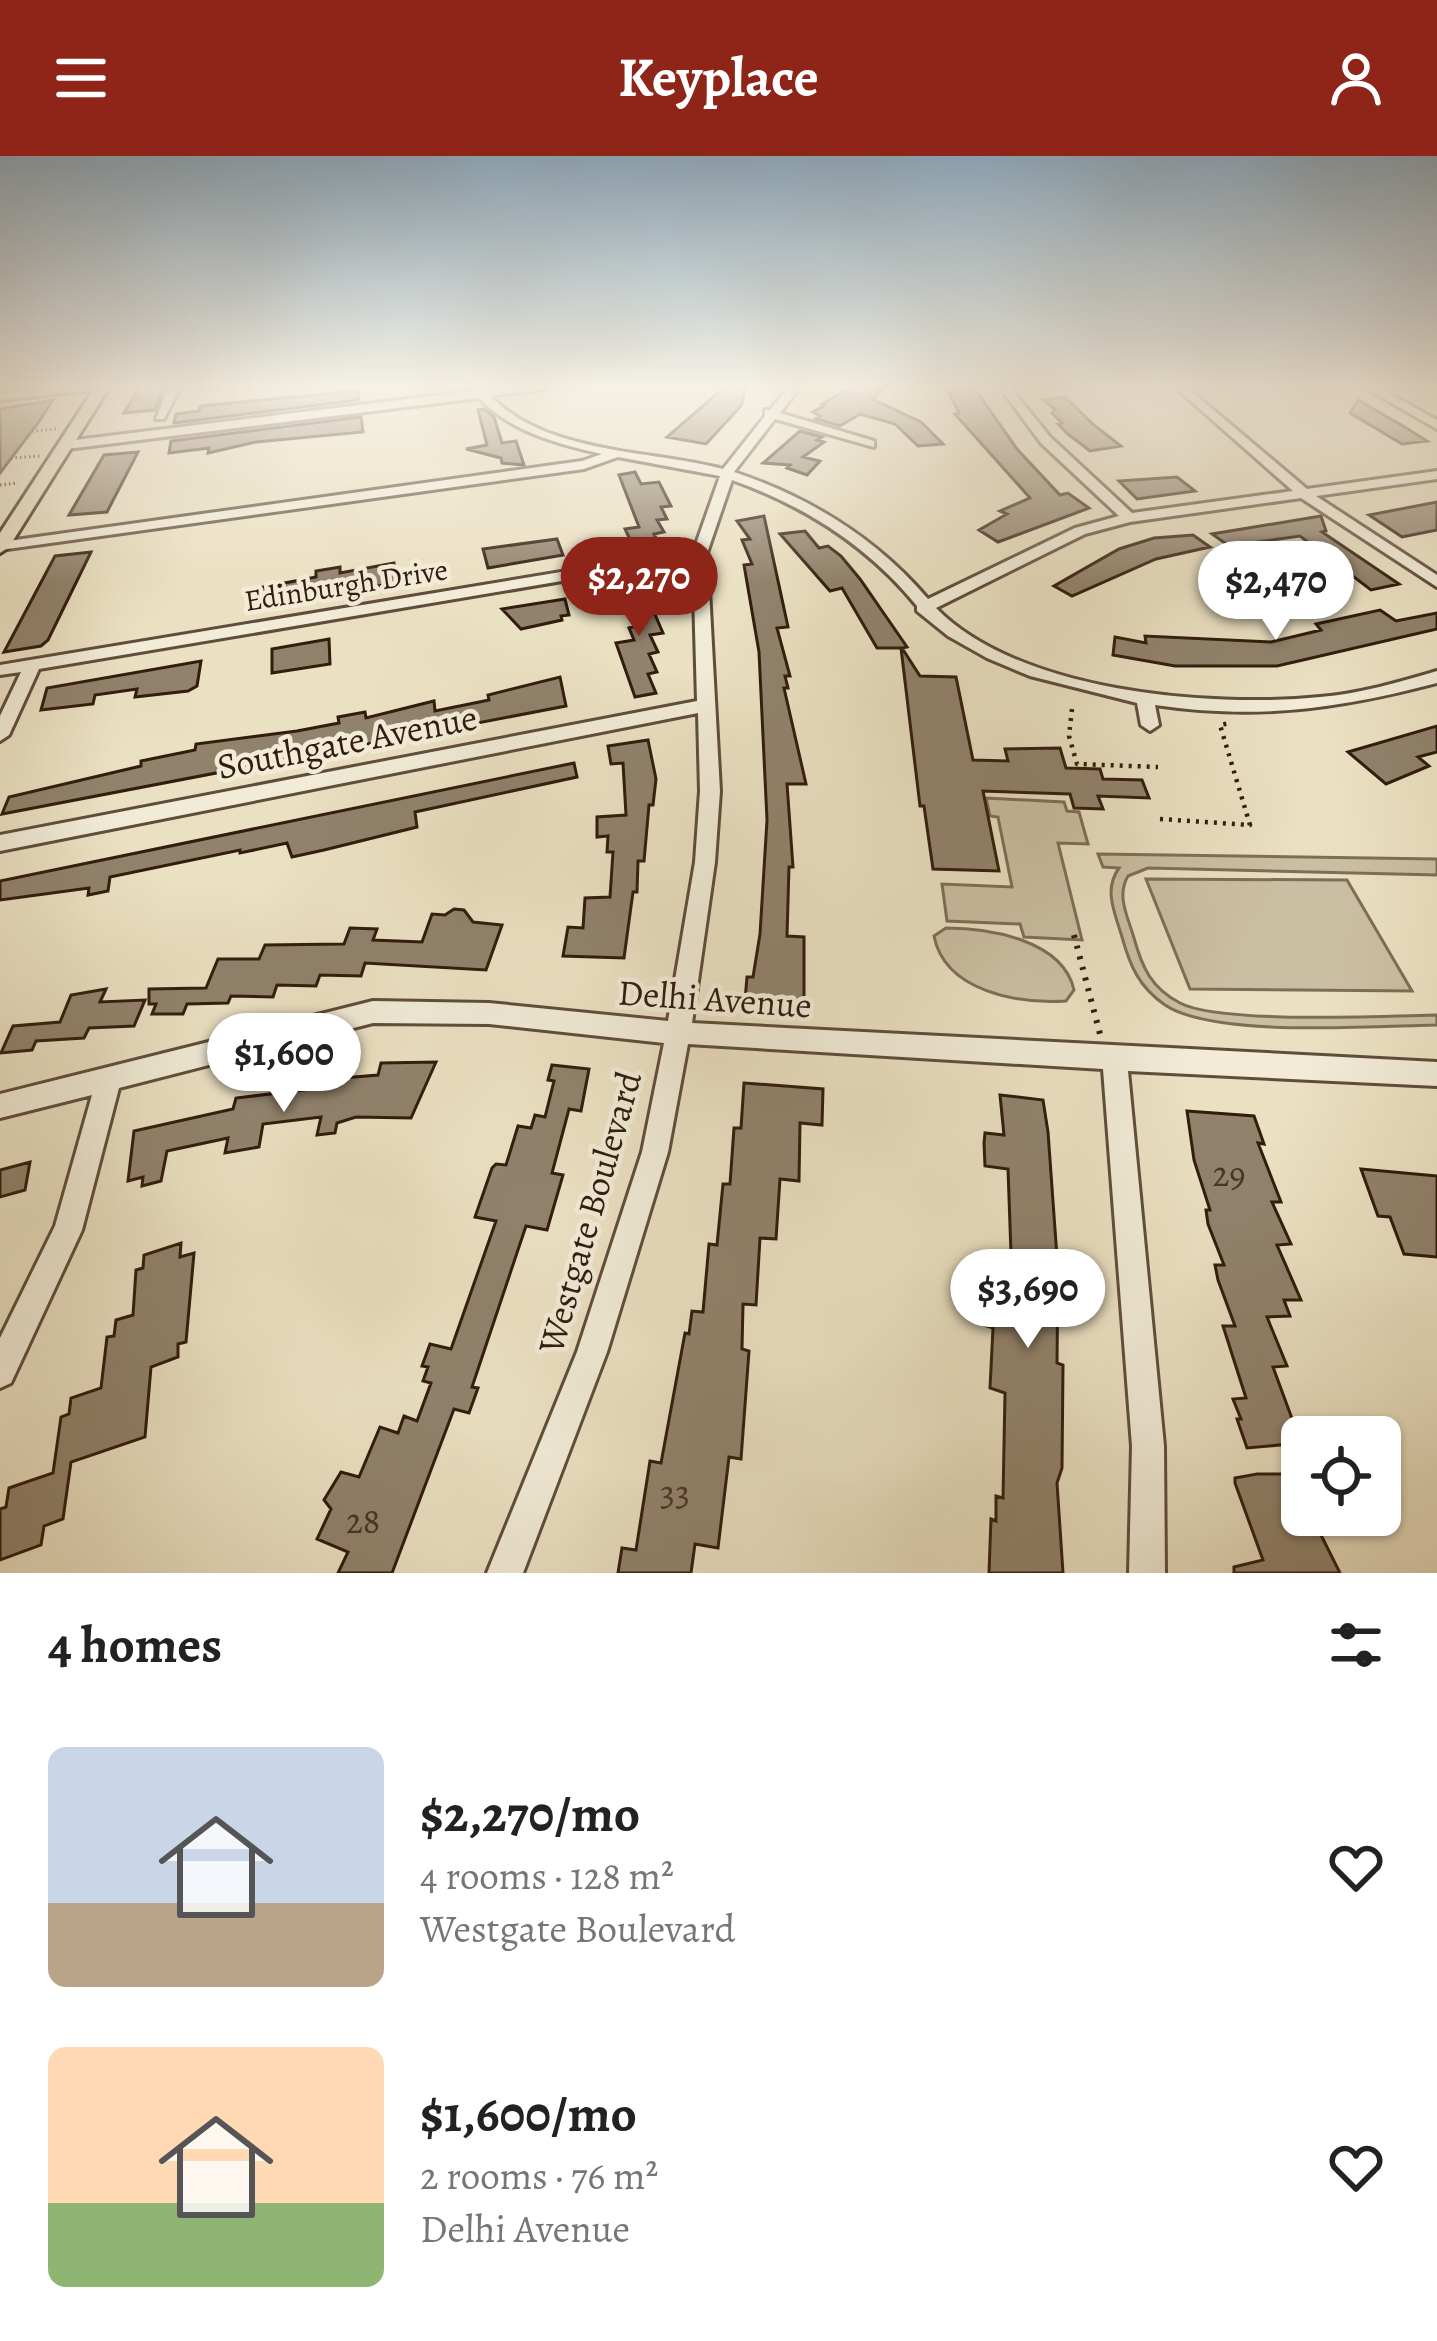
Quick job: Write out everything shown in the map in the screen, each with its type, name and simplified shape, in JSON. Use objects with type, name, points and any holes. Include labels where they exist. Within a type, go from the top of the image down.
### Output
[{"type":"main road","points":[[2,542],[54,452]]},
{"type":"street","points":[[614,452],[727,473],[789,496],[849,533],[895,570],[923,608],[955,632],[1004,659],[1056,677],[1144,697],[1267,706],[1322,704],[1437,676]]},
{"type":"street","name":"Westgate Boulevard","points":[[505,1573],[592,1352],[655,1152],[705,862],[710,790],[700,553],[727,473],[742,452]]},
{"type":"street","points":[[1058,452],[1129,518]]},
{"type":"street","points":[[1256,452],[1304,494],[1437,581]]},
{"type":"street","points":[[2,542],[584,465],[617,453]]},
{"type":"street","points":[[923,608],[1080,531],[1129,518],[1437,475]]},
{"type":"street","name":"Edinburgh Drive","points":[[0,670],[700,553]]},
{"type":"street","points":[[0,735],[33,664]]},
{"type":"street","points":[[1144,697],[1150,725]]},
{"type":"street","name":"Southgate Avenue","points":[[0,842],[706,705]]},
{"type":"street","name":"Delhi Avenue","points":[[0,1106],[373,1012],[427,1008],[678,1033],[1111,1060],[1437,1074]]},
{"type":"street","points":[[1111,1060],[1148,1446],[1147,1573]]},
{"type":"street","points":[[0,1372],[68,1230],[109,1079]]},
{"type":"path","points":[[11,458],[40,455]]},
{"type":"path","points":[[0,485],[22,483]]},
{"type":"path","points":[[1072,709],[1069,736],[1077,764],[1158,766]]},
{"type":"path","points":[[1160,819],[1250,825],[1220,725],[1236,720]]},
{"type":"path","points":[[1074,935],[1111,1060]]},
{"type":"shaded area","points":[[986,798],[1064,802],[1067,811],[1079,812],[1088,844],[1058,843],[1082,940],[1024,937],[1020,924],[947,921],[942,884],[1012,887],[998,817],[990,816]]},
{"type":"shaded area","points":[[1098,854],[1437,859],[1437,875],[1148,868],[1128,876],[1123,899],[1144,967],[1162,991],[1180,1003],[1200,1010],[1265,1016],[1437,1015],[1437,1025],[1256,1026],[1188,1015],[1165,1005],[1148,991],[1132,967],[1112,902],[1119,868],[1103,867]]},
{"type":"shaded area","points":[[1146,879],[1347,880],[1412,991],[1190,989]]},
{"type":"shaded area","points":[[946,928],[1002,934],[1040,948],[1067,973],[1074,990],[1066,1001],[1027,1000],[986,991],[953,970],[941,955],[934,936]]},
{"type":"building","points":[[0,452],[16,452],[0,473]]},
{"type":"building","points":[[138,452],[107,512],[69,515],[104,455]]},
{"type":"building","points":[[478,452],[520,452],[524,465],[502,463],[501,458]]},
{"type":"building","points":[[776,452],[810,452],[803,457],[820,461],[807,475],[787,468],[790,465],[763,463]]},
{"type":"building","points":[[989,452],[1020,452],[1060,495],[1068,493],[1089,508],[998,542],[979,530],[1007,514],[1000,511],[1030,498]]},
{"type":"building","points":[[635,472],[641,484],[659,482],[671,506],[661,507],[667,519],[657,520],[664,532],[654,534],[660,546],[635,550],[625,529],[639,527],[619,475]]},
{"type":"building","points":[[1177,477],[1195,491],[1137,499],[1119,481]]},
{"type":"building","points":[[1437,502],[1437,530],[1402,537],[1369,515]]},
{"type":"building","points":[[764,516],[788,627],[777,628],[790,676],[785,676],[788,688],[784,688],[806,784],[787,784],[793,867],[789,867],[787,936],[804,937],[804,1004],[745,1000],[760,934],[767,820],[759,652],[744,565],[752,564],[742,540],[750,539],[737,521]]},
{"type":"building","points":[[1321,516],[1326,531],[1322,532],[1399,584],[1371,590],[1300,536],[1229,546],[1212,534]]},
{"type":"building","points":[[805,531],[819,548],[828,546],[841,556],[860,579],[907,647],[902,648],[920,676],[956,677],[973,760],[1008,761],[1005,749],[1060,748],[1066,768],[1100,769],[1103,779],[1142,780],[1149,798],[1098,796],[1103,809],[1074,808],[1070,794],[983,791],[999,871],[933,869],[924,806],[920,806],[901,648],[877,648],[842,588],[830,591],[780,534]]},
{"type":"building","points":[[1193,535],[1210,547],[1156,559],[1072,596],[1054,586],[1119,549],[1154,538]]},
{"type":"building","points":[[557,539],[563,555],[488,568],[483,549]]},
{"type":"building","points":[[91,552],[48,640],[41,646],[4,652],[55,556]]},
{"type":"building","points":[[394,563],[397,583],[257,605],[258,588],[316,577],[316,571],[340,567],[340,573]]},
{"type":"building","points":[[640,580],[663,633],[650,635],[658,652],[649,654],[657,672],[648,674],[656,693],[635,697],[616,643],[634,640],[629,628],[635,626],[618,584]]},
{"type":"building","points":[[565,599],[569,615],[561,616],[562,620],[521,629],[502,609]]},
{"type":"building","points":[[1380,610],[1396,621],[1437,613],[1437,629],[1277,666],[1175,666],[1113,655],[1115,637],[1146,643],[1145,636],[1271,642],[1321,630],[1316,624]]},
{"type":"building","points":[[329,639],[330,664],[272,673],[272,649]]},
{"type":"building","points":[[201,661],[197,686],[188,691],[135,697],[137,689],[95,695],[93,704],[41,710],[47,688]]},
{"type":"building","points":[[560,677],[566,706],[2,814],[9,797],[141,766],[141,761],[195,750],[196,744],[297,731],[339,723],[338,717],[365,712],[366,718],[434,701],[435,711]]},
{"type":"building","points":[[1437,726],[1437,752],[1418,757],[1429,766],[1386,784],[1348,752]]},
{"type":"building","points":[[648,740],[656,779],[624,958],[563,956],[568,927],[583,928],[585,898],[610,897],[613,852],[607,852],[608,836],[597,837],[597,817],[626,815],[623,763],[611,764],[608,746]]},
{"type":"building","points":[[574,763],[577,777],[415,812],[417,827],[324,850],[292,857],[287,843],[240,850],[110,877],[108,891],[88,895],[89,888],[0,900],[0,881]]},
{"type":"building","points":[[464,910],[473,922],[502,925],[486,970],[365,963],[361,976],[320,975],[316,986],[277,985],[273,997],[231,996],[228,1003],[187,1004],[183,1014],[152,1014],[156,1004],[149,1004],[149,989],[206,988],[218,959],[259,959],[265,945],[344,944],[350,928],[377,929],[373,940],[422,942],[432,914],[445,915]]},
{"type":"building","points":[[106,989],[100,1002],[145,1000],[134,1026],[89,1028],[84,1038],[36,1041],[32,1050],[1,1053],[13,1026],[60,1022],[71,995]]},
{"type":"building","points":[[436,1062],[411,1118],[356,1117],[337,1123],[335,1133],[317,1135],[321,1117],[263,1124],[259,1147],[225,1153],[228,1138],[167,1151],[161,1181],[142,1186],[143,1177],[128,1181],[134,1131],[233,1109],[236,1098],[329,1087],[331,1079],[378,1075],[381,1063]]},
{"type":"building","points":[[552,1065],[589,1069],[581,1111],[569,1109],[552,1173],[563,1175],[547,1230],[526,1226],[472,1387],[478,1388],[469,1413],[454,1409],[392,1573],[338,1573],[348,1552],[317,1539],[331,1509],[324,1500],[341,1472],[359,1477],[380,1427],[398,1433],[404,1416],[417,1421],[431,1383],[423,1381],[428,1367],[422,1366],[430,1344],[451,1349],[496,1221],[475,1217],[492,1168],[506,1165],[518,1126],[531,1128],[535,1115],[545,1117],[554,1081],[548,1080]]},
{"type":"building","points":[[744,1083],[823,1089],[822,1125],[800,1123],[799,1181],[780,1179],[776,1239],[760,1238],[756,1305],[743,1304],[742,1349],[749,1351],[741,1459],[729,1457],[718,1548],[695,1544],[691,1573],[618,1573],[622,1548],[636,1550],[650,1461],[661,1463],[692,1311],[703,1312],[709,1244],[717,1245],[723,1184],[730,1184],[734,1128],[741,1128]]},
{"type":"building","points":[[1000,1095],[1043,1100],[1048,1132],[1058,1271],[1057,1363],[1063,1365],[1062,1468],[1057,1483],[1063,1573],[989,1573],[991,1519],[996,1521],[996,1496],[1003,1498],[1005,1393],[990,1388],[993,1328],[984,1325],[985,1294],[1011,1300],[1012,1282],[1008,1169],[985,1166],[985,1133],[1004,1135]]},
{"type":"building","points":[[1187,1111],[1254,1116],[1264,1144],[1258,1143],[1281,1202],[1272,1202],[1291,1244],[1277,1245],[1301,1300],[1284,1300],[1290,1316],[1267,1317],[1287,1366],[1273,1367],[1291,1416],[1281,1416],[1281,1445],[1247,1448],[1237,1419],[1241,1419],[1233,1399],[1246,1398],[1223,1326],[1235,1326],[1218,1280],[1215,1265],[1224,1265],[1208,1224],[1206,1210],[1210,1210],[1194,1160]]},
{"type":"building","points":[[30,1162],[25,1190],[0,1197],[0,1170]]},
{"type":"building","points":[[1361,1169],[1437,1176],[1437,1257],[1404,1254],[1390,1217],[1378,1216]]},
{"type":"building","points":[[181,1243],[180,1257],[194,1253],[186,1342],[178,1344],[178,1357],[151,1367],[145,1437],[71,1462],[63,1519],[44,1526],[41,1545],[0,1560],[0,1509],[6,1507],[9,1488],[53,1473],[61,1417],[69,1414],[71,1398],[101,1388],[107,1337],[114,1336],[116,1320],[133,1315],[136,1270],[143,1268],[144,1255]]},
{"type":"building","points":[[1281,1474],[1281,1536],[1322,1536],[1340,1573],[1234,1573],[1234,1567],[1263,1560],[1235,1478]]}]
